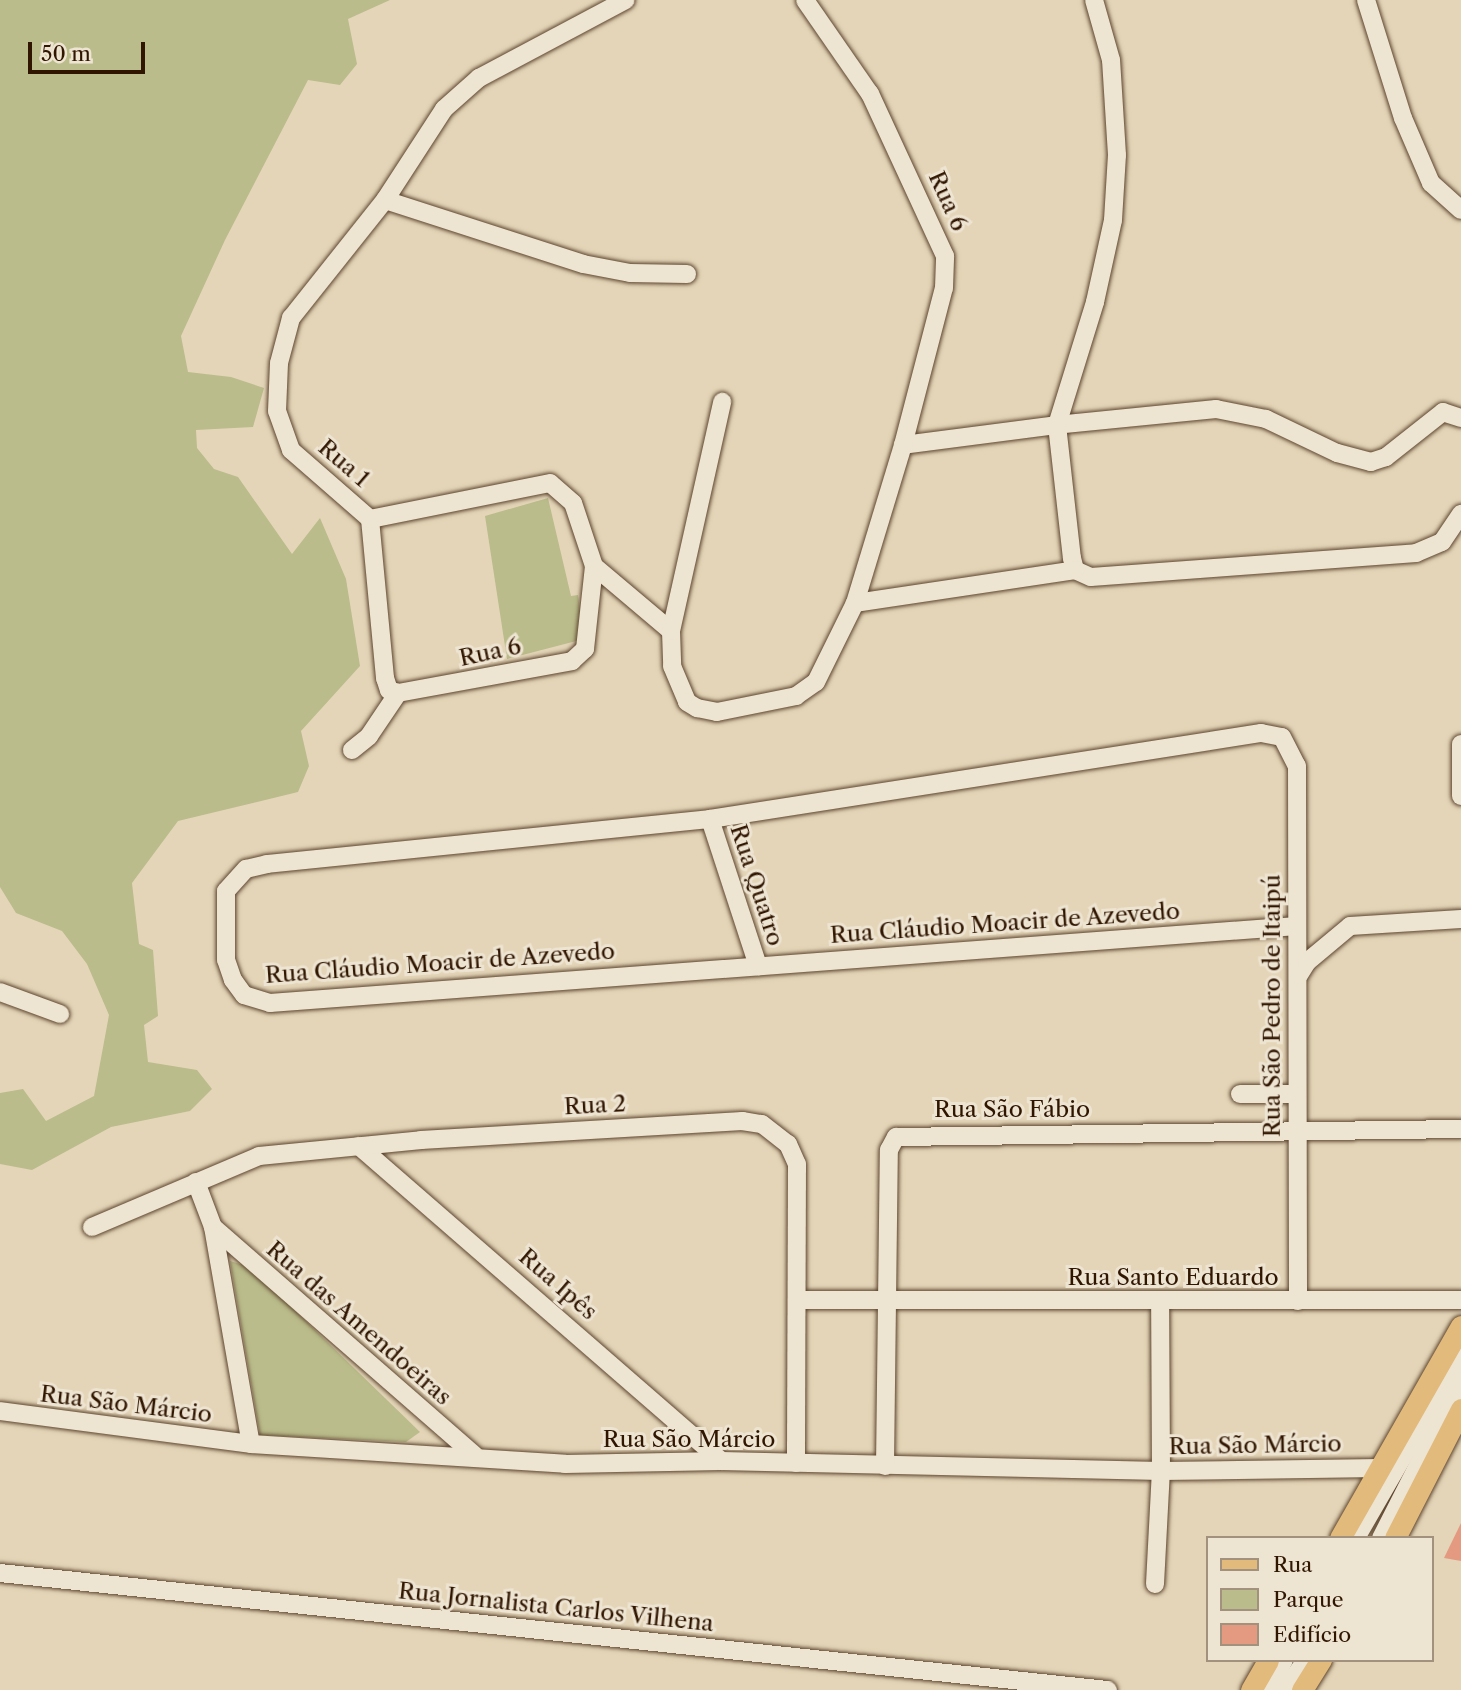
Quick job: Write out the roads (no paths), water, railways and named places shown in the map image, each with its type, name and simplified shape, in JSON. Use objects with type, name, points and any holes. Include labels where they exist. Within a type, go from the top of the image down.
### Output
[{"type":"main road","points":[[1341,1536],[1461,1326]]},
{"type":"main road","points":[[1396,1536],[1461,1409]]},
{"type":"main road","points":[[1251,1690],[1267,1662]]},
{"type":"main road","points":[[1302,1690],[1320,1662]]},
{"type":"street","name":"Rua 1","points":[[594,566],[573,503],[550,483],[370,519],[291,450],[276,411],[279,363],[291,318],[385,200],[444,108],[479,78],[626,0]]},
{"type":"street","name":"Rua 6","points":[[722,402],[671,631],[672,666],[687,702],[717,712],[796,696],[816,682],[855,603],[903,445],[944,288],[945,256],[870,94],[805,0]]},
{"type":"street","points":[[1075,570],[1057,425],[1095,302],[1113,220],[1117,155],[1111,60],[1094,0]]},
{"type":"street","points":[[1366,0],[1404,118],[1431,183],[1461,210]]},
{"type":"street","points":[[385,200],[583,264],[630,273],[687,274]]},
{"type":"street","points":[[903,445],[1057,425],[1216,409],[1266,419],[1337,453],[1371,462],[1387,457],[1443,412],[1461,418]]},
{"type":"street","points":[[855,603],[1075,570],[1104,579],[1416,553],[1442,542],[1461,514]]},
{"type":"street","points":[[352,750],[369,736],[398,693],[389,690],[385,678],[370,519]]},
{"type":"street","points":[[594,566],[671,631]]},
{"type":"street","name":"Rua 6","points":[[398,693],[572,661],[585,649],[594,566]]},
{"type":"street","name":"Rua Cláudio Moacir de Azevedo","points":[[1261,733],[710,819],[485,839],[246,869],[226,891],[226,960],[244,995],[270,1003],[1297,926]]},
{"type":"street","name":"Rua São Pedro de Itaipú","points":[[1261,733],[1282,737],[1297,766],[1298,1301]]},
{"type":"street","points":[[1461,744],[1461,796]]},
{"type":"street","name":"Rua Quatro","points":[[710,819],[758,966]]},
{"type":"street","points":[[1299,975],[1307,962],[1350,926],[1461,919]]},
{"type":"street","points":[[0,992],[60,1014]]},
{"type":"street","points":[[1240,1094],[1297,1094]]},
{"type":"street","name":"Rua 2","points":[[92,1227],[259,1156],[359,1146],[742,1121],[762,1124],[788,1144],[797,1164],[796,1464]]},
{"type":"street","name":"Rua São Fábio","points":[[885,1466],[889,1150],[899,1135],[1297,1133],[1461,1129]]},
{"type":"street","name":"Rua Ipês","points":[[359,1146],[721,1461]]},
{"type":"street","points":[[196,1182],[213,1227],[251,1444]]},
{"type":"street","name":"Rua das Amendoeiras","points":[[213,1227],[474,1455]]},
{"type":"street","name":"Rua Santo Eduardo","points":[[797,1300],[1461,1300]]},
{"type":"street","points":[[1155,1584],[1161,1471],[1160,1302]]},
{"type":"street","points":[[1357,1536],[1461,1356]]},
{"type":"street","points":[[1382,1536],[1461,1381]]},
{"type":"street","name":"Rua São Márcio","points":[[0,1411],[251,1444],[474,1455],[565,1464],[721,1461],[1161,1471],[1380,1468]]},
{"type":"street","name":"Rua Jornalista Carlos Vilhena","points":[[0,1573],[1108,1690]]},
{"type":"street","points":[[1268,1690],[1283,1662]]},
{"type":"street","points":[[1284,1690],[1305,1662]]}]
